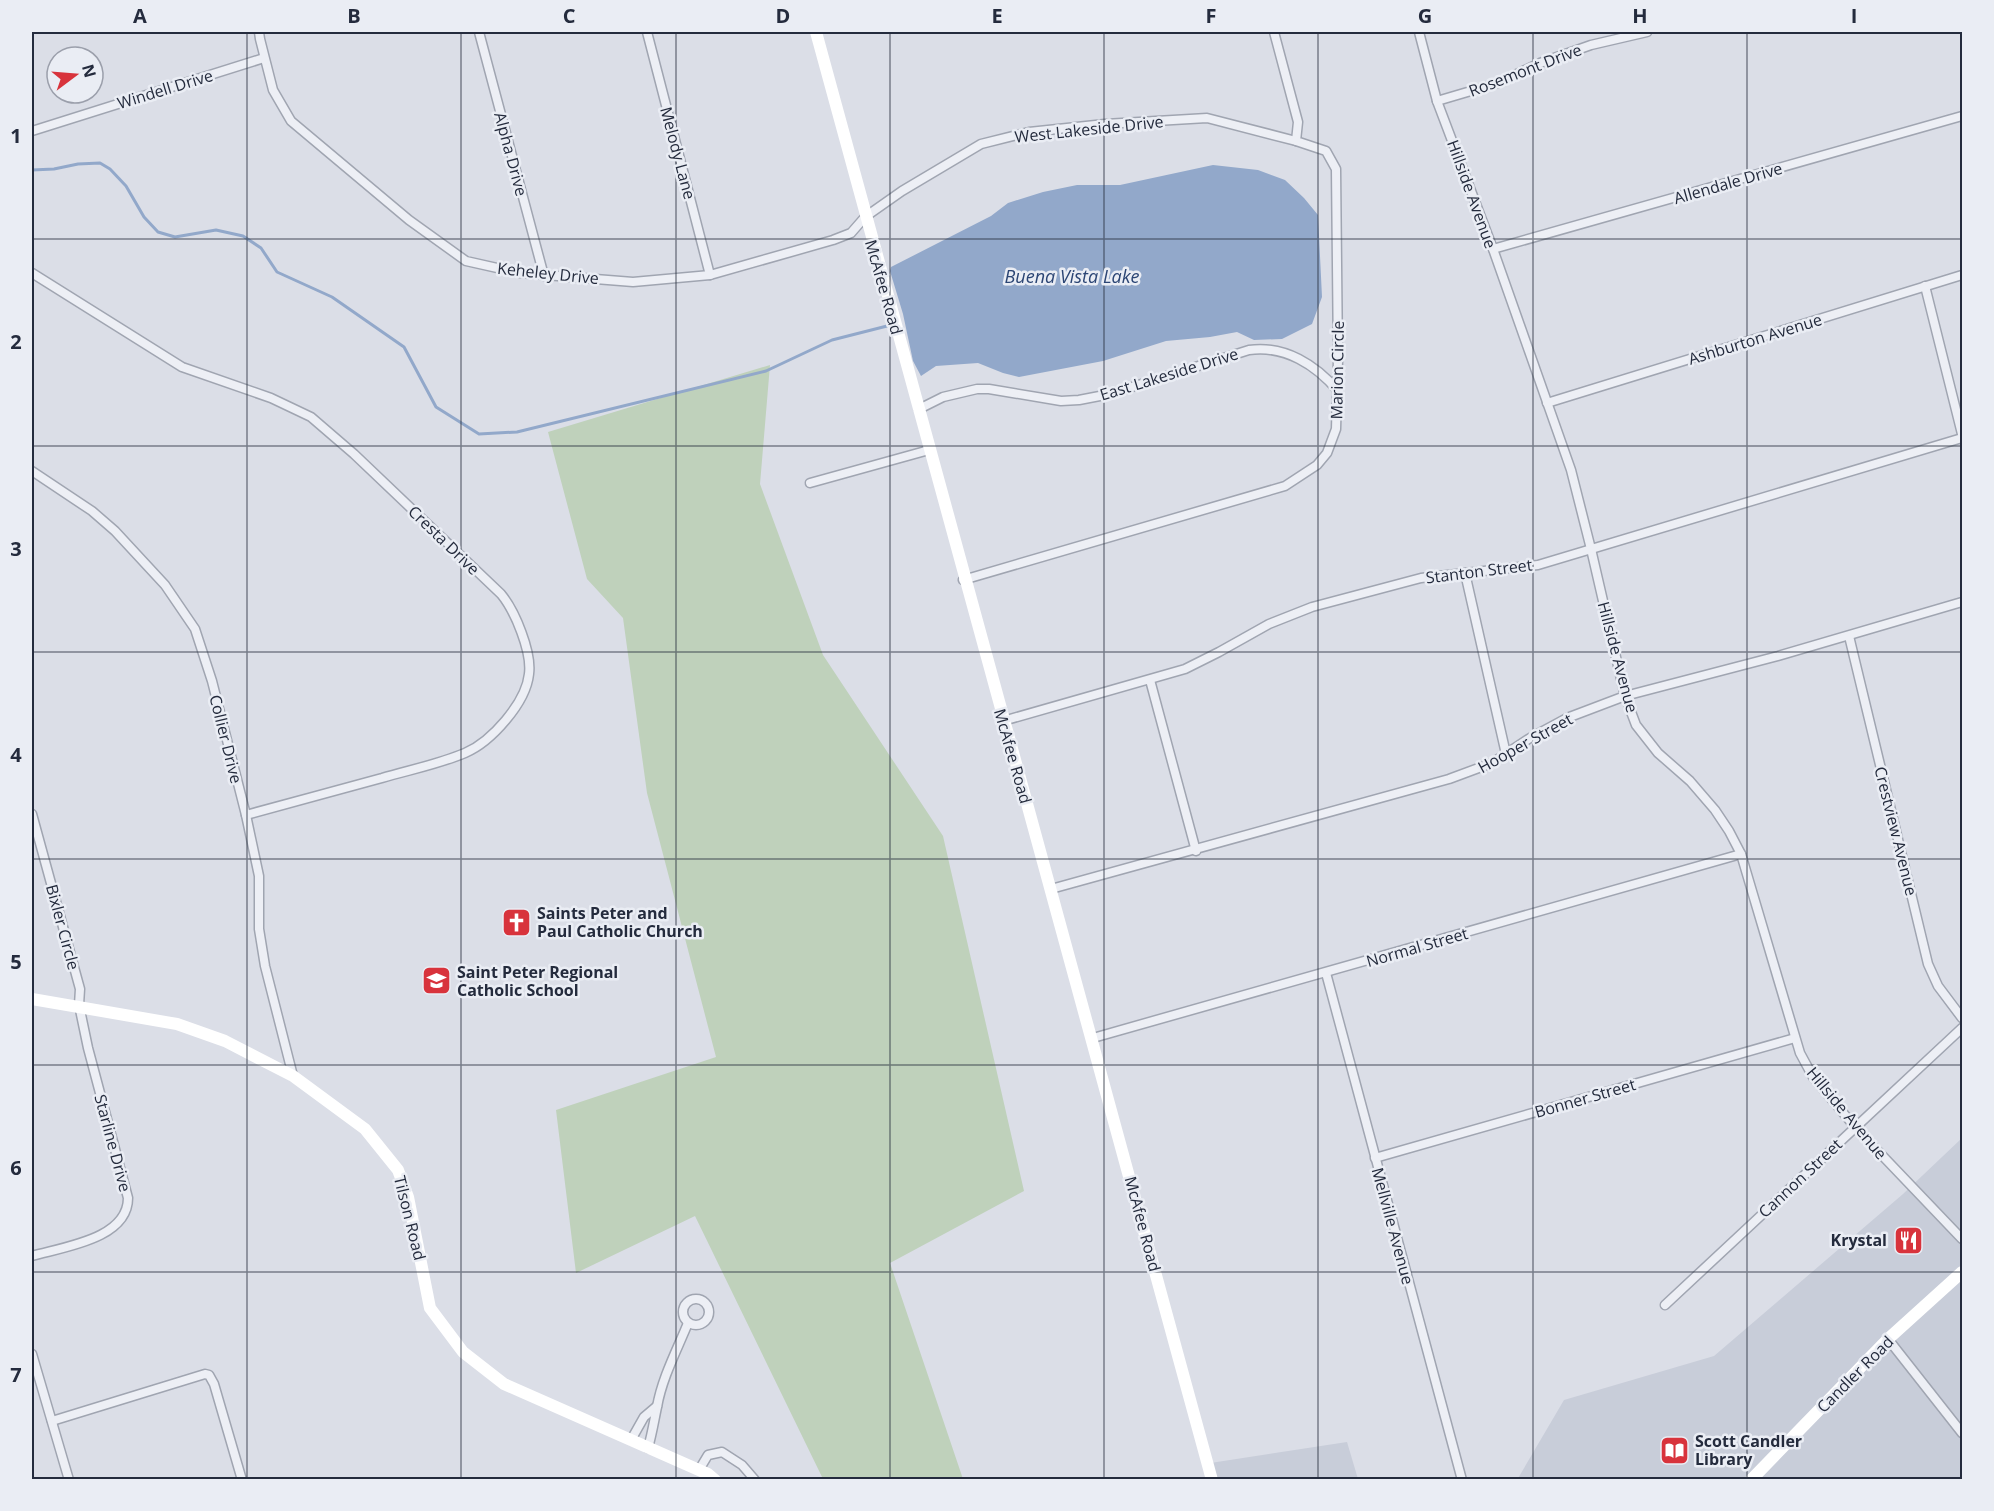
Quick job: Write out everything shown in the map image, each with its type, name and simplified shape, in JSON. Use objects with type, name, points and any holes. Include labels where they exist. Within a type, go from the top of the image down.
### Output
[{"type":"street","name":"Keheley Drive","points":[[259,32],[273,90],[291,121],[409,220],[466,261],[502,270],[544,276],[633,282],[710,275],[833,240],[851,233],[865,217]]},
{"type":"street","name":"Alpha Drive","points":[[478,32],[544,276]]},
{"type":"street","name":"Melody Lane","points":[[647,32],[710,275]]},
{"type":"street","name":"McAfee Road","points":[[816,32],[919,409],[963,580],[1093,1038],[1212,1479]]},
{"type":"street","points":[[1274,32],[1298,122],[1296,141]]},
{"type":"street","name":"Hillside Avenue","points":[[1419,32],[1437,101],[1493,249],[1570,470],[1625,696],[1636,725],[1658,753],[1690,781],[1715,810],[1741,854],[1795,1038],[1813,1077],[1855,1127],[1962,1239]]},
{"type":"street","name":"Rosemont Drive","points":[[1437,101],[1498,83],[1540,63],[1591,45],[1647,32]]},
{"type":"street","name":"Windell Drive","points":[[32,130],[264,57]]},
{"type":"street","name":"Allendale Drive","points":[[1493,249],[1962,116]]},
{"type":"street","name":"West Lakeside Drive","points":[[865,217],[902,191],[981,144],[1029,132],[1105,124],[1206,118],[1296,141]]},
{"type":"street","name":"Marion Circle","points":[[963,580],[1286,486],[1307,473],[1327,453],[1336,429],[1338,391],[1336,169],[1326,151],[1296,141]]},
{"type":"street","name":"Cresta Drive","points":[[32,273],[182,367],[271,398],[311,417],[354,454],[501,594],[510,606],[524,640],[530,663],[527,684],[505,721],[487,740],[465,753],[415,769],[246,815]]},
{"type":"street","name":"Ashburton Avenue","points":[[1547,404],[1962,275]]},
{"type":"street","points":[[1925,286],[1962,436]]},
{"type":"street","name":"East Lakeside Drive","points":[[919,409],[943,397],[977,389],[1061,401],[1090,398],[1261,348],[1294,355],[1329,381],[1338,391]]},
{"type":"street","name":"Stanton Street","points":[[1003,721],[1185,669],[1269,624],[1312,607],[1421,578],[1538,565],[1962,436]]},
{"type":"street","points":[[810,483],[929,450]]},
{"type":"street","name":"Collier Drive","points":[[32,471],[92,511],[115,531],[146,563],[180,605],[195,629],[246,815],[259,876],[260,929],[265,966],[293,1076]]},
{"type":"street","points":[[1465,573],[1506,754]]},
{"type":"street","name":"Hooper Street","points":[[1051,889],[1457,777],[1492,763],[1530,738],[1567,718],[1625,696],[1849,636],[1962,602]]},
{"type":"street","name":"Crestview Avenue","points":[[1849,636],[1928,964],[1938,986],[1962,1018]]},
{"type":"street","points":[[1150,680],[1196,850]]},
{"type":"street","name":"Bixler Circle","points":[[32,814],[80,989],[79,1005]]},
{"type":"street","name":"Normal Street","points":[[1093,1038],[1741,854]]},
{"type":"street","name":"Mellville Avenue","points":[[1326,973],[1462,1479]]},
{"type":"street","name":"Tilson Road","points":[[32,999],[79,1005],[177,1024],[225,1041],[293,1076],[365,1129],[398,1170],[408,1197],[430,1308],[463,1352],[504,1384],[715,1479]]},
{"type":"street","name":"Starline Drive","points":[[32,1256],[107,1232],[122,1219],[128,1205],[126,1188],[88,1048],[79,1005]]},
{"type":"street","name":"Cannon Street","points":[[1665,1305],[1962,1029]]},
{"type":"street","name":"Bonner Street","points":[[1375,1158],[1795,1038]]},
{"type":"street","name":"Candler Road","points":[[1751,1479],[1888,1338],[1962,1272]]},
{"type":"street","points":[[648,1448],[656,1420],[657,1406],[688,1323]]},
{"type":"street","points":[[1888,1338],[1962,1433]]},
{"type":"street","points":[[32,1354],[69,1479]]},
{"type":"street","points":[[52,1420],[205,1374],[212,1379],[242,1479]]},
{"type":"street","points":[[631,1440],[644,1417],[657,1406]]},
{"type":"street","points":[[699,1470],[708,1455],[722,1452],[742,1465],[754,1479]]},
{"type":"shaded area","points":[[1962,1138],[1962,1479],[1517,1480],[1564,1400],[1714,1356],[1903,1194]]},
{"type":"shaded area","points":[[1347,1442],[1358,1479],[1208,1479],[1204,1464]]},
{"type":"green space","points":[[770,365],[760,484],[823,655],[943,836],[1024,1191],[890,1263],[963,1479],[823,1479],[695,1216],[576,1273],[556,1110],[716,1057],[647,793],[623,618],[587,579],[548,432]]},
{"type":"water","name":"Buena Vista Lake","points":[[1213,165],[1258,170],[1285,180],[1318,215],[1322,297],[1312,324],[1282,339],[1254,340],[1237,332],[1166,341],[1103,361],[1019,377],[978,363],[936,366],[921,376],[913,361],[903,314],[890,271],[891,267],[991,216],[1008,203],[1043,192],[1077,185],[1120,185]]},
{"type":"waterway","points":[[32,170],[100,163],[110,169],[126,186],[144,217],[158,232],[175,237],[216,230],[243,236],[261,248],[277,272],[332,297],[404,347],[436,407],[479,434],[517,432],[766,371],[832,340],[891,325]]},
{"type":"place","name":"Saints Peter and Paul Catholic Church","points":[[516,922]]},
{"type":"place","name":"Saint Peter Regional Catholic School","points":[[436,981]]},
{"type":"place","name":"Krystal","points":[[1908,1240]]},
{"type":"place","name":"Scott Candler Library","points":[[1674,1450]]}]
